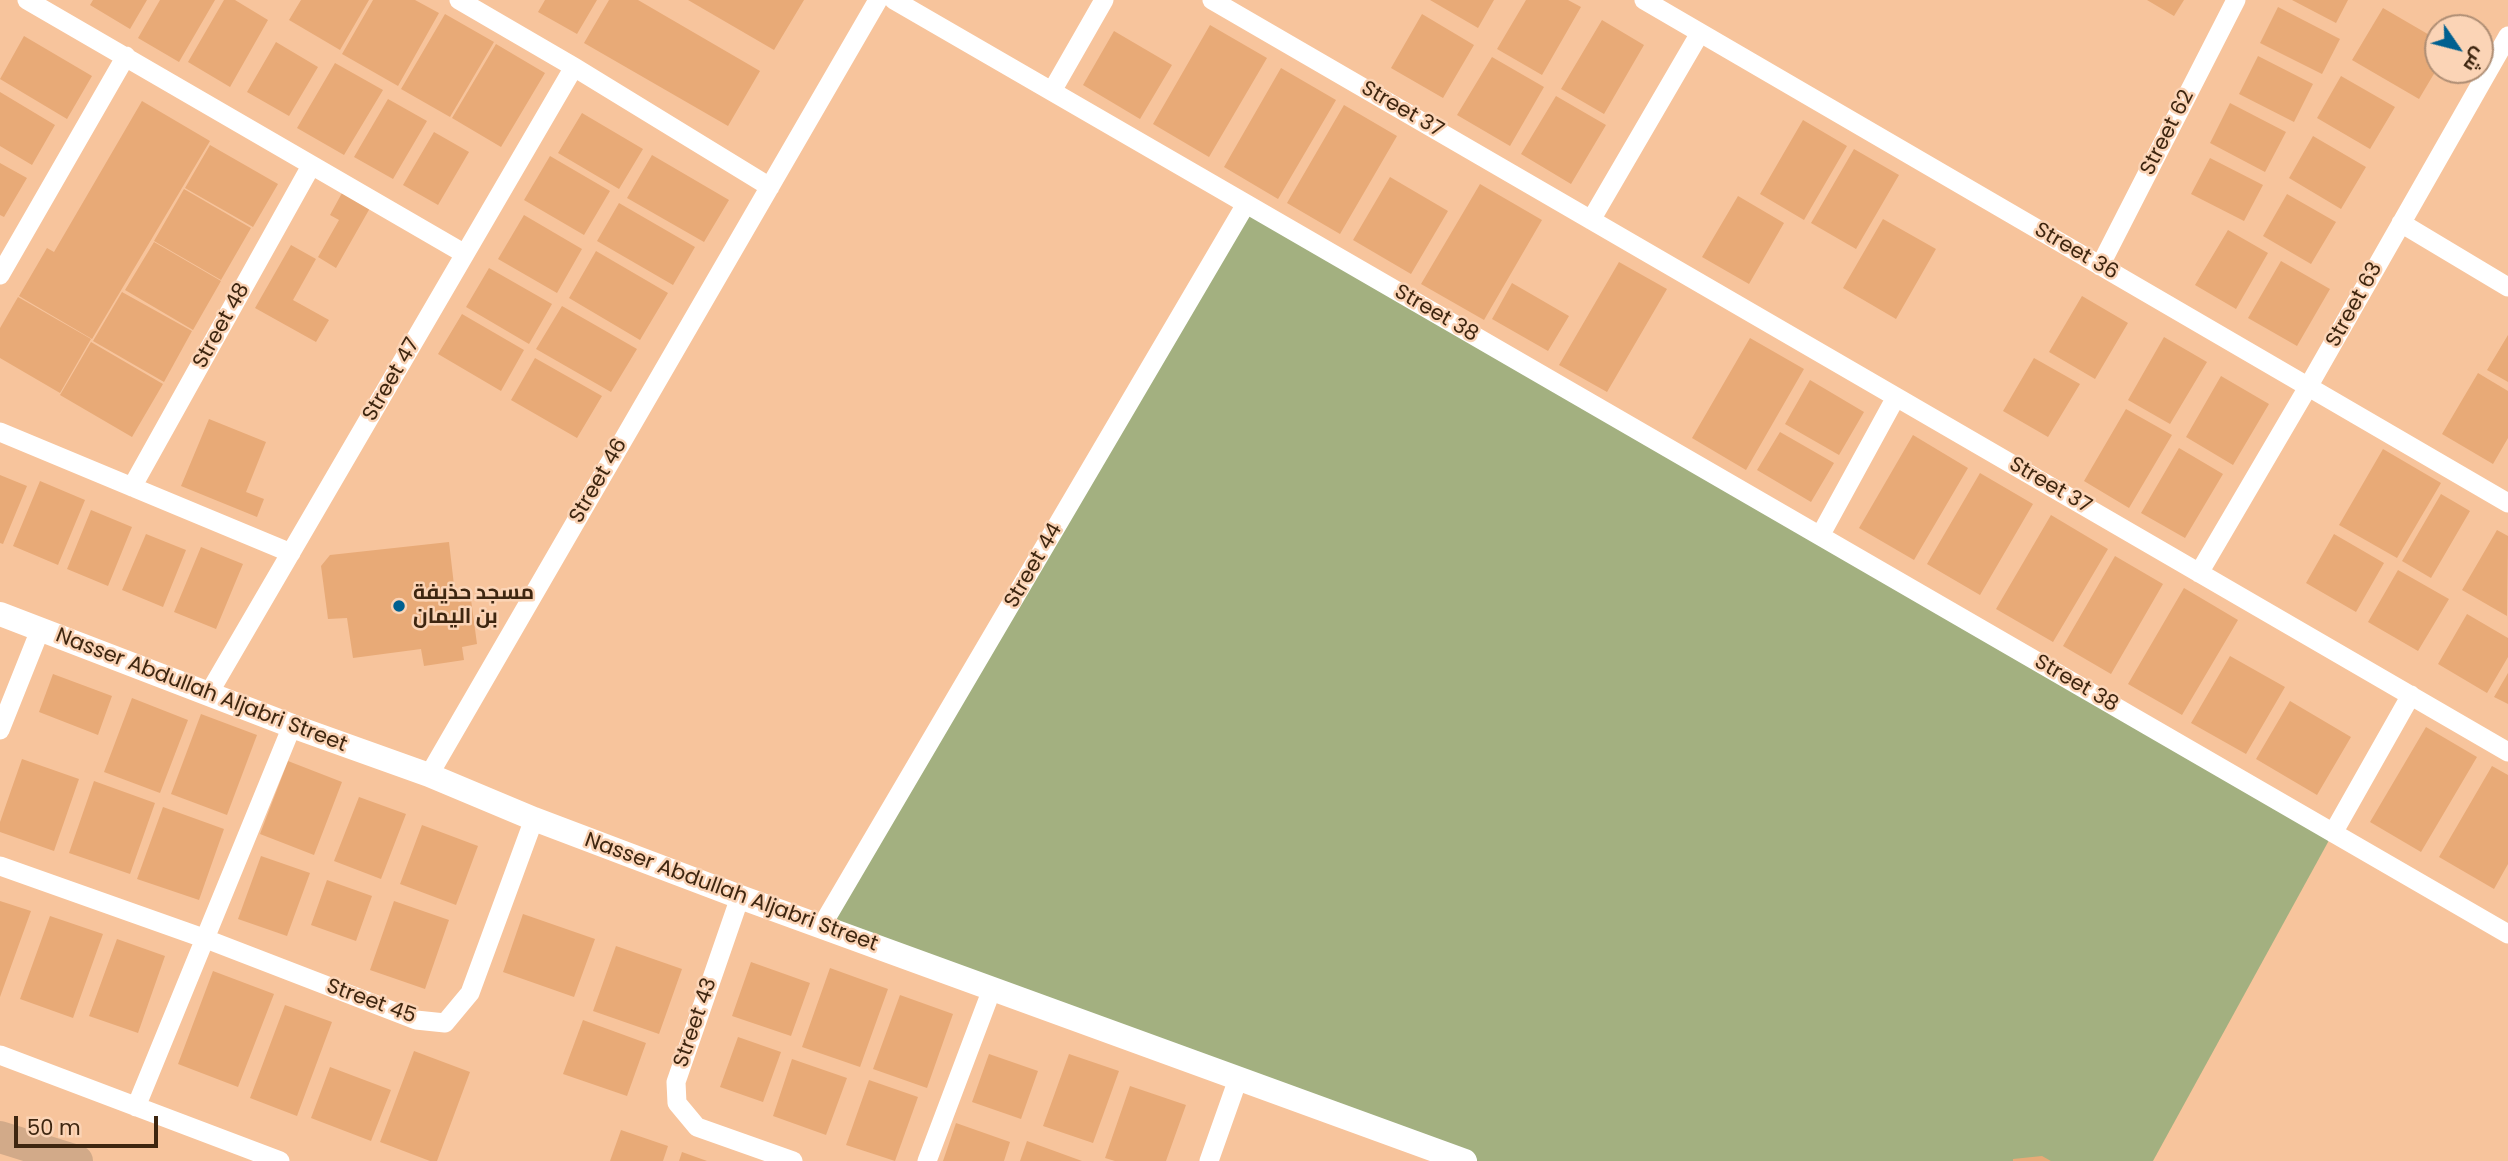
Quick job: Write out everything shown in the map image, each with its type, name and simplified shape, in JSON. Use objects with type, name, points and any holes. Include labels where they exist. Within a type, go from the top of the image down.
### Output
[{"type":"main road","points":[[0,1137],[77,1161]]},
{"type":"street","points":[[27,0],[465,254]]},
{"type":"street","points":[[458,0],[574,66],[770,187]]},
{"type":"street","name":"Street 46","points":[[429,775],[878,0]]},
{"type":"street","name":"Street 38","points":[[894,0],[2508,934]]},
{"type":"street","points":[[1052,92],[1104,0]]},
{"type":"street","name":"Street 37","points":[[1212,0],[2508,752]]},
{"type":"street","name":"Street 36","points":[[1643,0],[2508,503]]},
{"type":"street","name":"Street 62","points":[[2100,266],[2235,0]]},
{"type":"street","points":[[1591,220],[1700,33]]},
{"type":"street","name":"Street 63","points":[[2199,573],[2508,36]]},
{"type":"street","points":[[0,275],[8,243],[125,56]]},
{"type":"street","name":"Street 47","points":[[209,693],[574,66]]},
{"type":"street","name":"Street 48","points":[[132,487],[311,166]]},
{"type":"street","name":"Street 44","points":[[821,927],[1246,204]]},
{"type":"street","points":[[2401,223],[2508,286]]},
{"type":"street","points":[[1820,536],[1896,397]]},
{"type":"street","points":[[0,432],[291,553]]},
{"type":"street","name":"Nasser Abdullah Aljabri Street","points":[[0,614],[292,726],[429,775],[534,819],[740,897],[1238,1079],[1440,1157],[1465,1161]]},
{"type":"street","points":[[0,730],[40,630]]},
{"type":"street","points":[[2333,832],[2411,695]]},
{"type":"street","points":[[136,1107],[292,726]]},
{"type":"street","name":"Street 45","points":[[0,866],[206,940],[416,1020],[445,1023],[470,993],[534,819]]},
{"type":"street","name":"Street 43","points":[[740,897],[676,1082],[677,1103],[697,1127],[793,1161]]},
{"type":"street","points":[[928,1161],[992,989]]},
{"type":"street","points":[[0,1055],[280,1161]]},
{"type":"street","points":[[1209,1161],[1238,1079]]},
{"type":"green space","points":[[1246,204],[2333,833],[2153,1161],[1468,1161],[821,927]]},
{"type":"building","points":[[93,0],[147,0],[130,29],[90,5]]},
{"type":"building","points":[[160,0],[215,0],[179,62],[138,38]]},
{"type":"building","points":[[224,0],[235,0],[268,20],[230,87],[188,62]]},
{"type":"building","points":[[301,0],[369,0],[340,50],[289,20]]},
{"type":"building","points":[[373,0],[415,0],[439,13],[398,86],[342,54]]},
{"type":"building","points":[[545,0],[597,0],[577,34],[538,12]]},
{"type":"building","points":[[609,0],[638,0],[760,71],[728,126],[584,43]]},
{"type":"building","points":[[688,0],[804,0],[774,50]]},
{"type":"building","points":[[1430,0],[1494,0],[1478,28]]},
{"type":"building","points":[[1526,0],[1568,0],[1581,7],[1542,75],[1497,49]]},
{"type":"building","points":[[2147,0],[2184,0],[2174,16]]},
{"type":"building","points":[[2292,0],[2348,0],[2336,23]]},
{"type":"building","points":[[2278,7],[2340,39],[2322,74],[2260,43]]},
{"type":"building","points":[[2383,8],[2424,32],[2424,84],[2428,84],[2419,99],[2352,60]]},
{"type":"building","points":[[445,14],[494,42],[450,117],[401,89]]},
{"type":"building","points":[[1422,14],[1474,45],[1443,98],[1391,68]]},
{"type":"building","points":[[1602,20],[1644,45],[1604,114],[1561,89]]},
{"type":"building","points":[[1210,25],[1267,58],[1209,157],[1153,124]]},
{"type":"building","points":[[1114,31],[1172,65],[1140,119],[1083,85]]},
{"type":"building","points":[[24,36],[92,76],[67,119],[0,79]]},
{"type":"building","points":[[276,42],[318,67],[289,116],[247,92]]},
{"type":"building","points":[[496,44],[545,73],[501,147],[452,118]]},
{"type":"building","points":[[2258,56],[2313,84],[2294,122],[2239,94]]},
{"type":"building","points":[[1492,57],[1544,87],[1510,146],[1457,115]]},
{"type":"building","points":[[335,63],[383,90],[344,155],[297,128]]},
{"type":"building","points":[[1281,68],[1336,100],[1278,199],[1224,167]]},
{"type":"building","points":[[2341,76],[2395,107],[2370,149],[2317,118]]},
{"type":"building","points":[[0,92],[55,125],[32,165],[0,146]]},
{"type":"building","points":[[1556,96],[1606,125],[1571,184],[1521,154]]},
{"type":"building","points":[[388,99],[427,121],[393,179],[354,157]]},
{"type":"building","points":[[142,101],[210,141],[92,339],[19,296],[47,248],[54,252]]},
{"type":"building","points":[[2230,103],[2286,132],[2265,172],[2210,143]]},
{"type":"building","points":[[1344,105],[1397,136],[1340,234],[1287,203]]},
{"type":"building","points":[[582,113],[643,149],[619,189],[558,153]]},
{"type":"building","points":[[1803,120],[1847,146],[1804,220],[1760,194]]},
{"type":"building","points":[[434,132],[469,152],[438,205],[403,185]]},
{"type":"building","points":[[2313,136],[2366,167],[2341,209],[2289,178]]},
{"type":"building","points":[[210,145],[278,184],[253,227],[185,188]]},
{"type":"building","points":[[1854,149],[1899,175],[1856,249],[1811,223]]},
{"type":"building","points":[[652,155],[729,200],[704,242],[627,198]]},
{"type":"building","points":[[550,156],[610,191],[584,235],[524,200]]},
{"type":"building","points":[[2210,158],[2263,185],[2244,221],[2191,194]]},
{"type":"building","points":[[0,163],[27,178],[4,217],[0,215]]},
{"type":"building","points":[[1390,177],[1448,211],[1411,274],[1353,240]]},
{"type":"building","points":[[1480,184],[1542,220],[1484,320],[1421,284]]},
{"type":"building","points":[[184,189],[251,228],[221,280],[154,241]]},
{"type":"building","points":[[342,193],[370,208],[336,268],[318,257],[339,220],[330,215]]},
{"type":"building","points":[[2287,194],[2336,222],[2311,264],[2263,236]]},
{"type":"building","points":[[1738,196],[1784,223],[1749,284],[1702,257]]},
{"type":"building","points":[[619,203],[695,247],[673,285],[597,241]]},
{"type":"building","points":[[524,215],[582,249],[557,293],[498,259]]},
{"type":"building","points":[[1883,219],[1936,249],[1896,319],[1843,288]]},
{"type":"building","points":[[2228,230],[2268,253],[2236,309],[2195,285]]},
{"type":"building","points":[[154,242],[221,281],[193,330],[125,290]]},
{"type":"building","points":[[291,245],[316,259],[293,300],[329,320],[316,342],[255,308]]},
{"type":"building","points":[[596,251],[668,293],[640,340],[569,298]]},
{"type":"building","points":[[2281,261],[2330,289],[2297,346],[2248,318]]},
{"type":"building","points":[[1619,262],[1667,289],[1607,392],[1559,365]]},
{"type":"building","points":[[489,268],[552,304],[529,344],[466,307]]},
{"type":"building","points":[[1512,283],[1569,316],[1548,351],[1492,319]]},
{"type":"building","points":[[122,292],[192,331],[164,382],[93,341]]},
{"type":"building","points":[[2082,296],[2128,323],[2095,379],[2049,352]]},
{"type":"building","points":[[18,297],[91,339],[60,393],[0,358],[0,328]]},
{"type":"building","points":[[562,306],[637,349],[611,392],[536,349]]},
{"type":"building","points":[[462,314],[524,350],[501,391],[438,354]]},
{"type":"building","points":[[2508,335],[2508,382],[2487,370]]},
{"type":"building","points":[[2164,337],[2207,362],[2170,424],[2128,400]]},
{"type":"building","points":[[1750,338],[1804,369],[1746,470],[1692,438]]},
{"type":"building","points":[[91,342],[163,384],[132,437],[60,395]]},
{"type":"building","points":[[535,358],[602,396],[577,438],[511,400]]},
{"type":"building","points":[[2034,358],[2080,384],[2048,437],[2003,411]]},
{"type":"building","points":[[2478,373],[2508,391],[2508,438],[2493,464],[2442,434]]},
{"type":"building","points":[[2221,376],[2269,404],[2233,465],[2186,437]]},
{"type":"building","points":[[1810,380],[1864,412],[1839,455],[1785,424]]},
{"type":"building","points":[[2126,409],[2172,435],[2129,508],[2084,481]]},
{"type":"building","points":[[209,419],[266,442],[246,492],[264,499],[257,517],[181,486]]},
{"type":"building","points":[[1780,432],[1834,463],[1811,502],[1757,470]]},
{"type":"building","points":[[1913,435],[1968,468],[1914,560],[1859,528]]},
{"type":"building","points":[[2179,448],[2223,474],[2185,538],[2141,513]]},
{"type":"building","points":[[2383,449],[2441,483],[2397,558],[2339,525]]},
{"type":"building","points":[[1980,473],[2033,504],[1980,595],[1927,564]]},
{"type":"building","points":[[0,475],[27,486],[3,544],[0,543]]},
{"type":"building","points":[[40,481],[85,500],[58,565],[13,546]]},
{"type":"building","points":[[2441,494],[2470,511],[2431,578],[2402,561]]},
{"type":"building","points":[[91,510],[132,527],[108,586],[67,569]]},
{"type":"building","points":[[2051,515],[2108,549],[2053,642],[1996,609]]},
{"type":"building","points":[[2497,530],[2508,536],[2507,616],[2462,590]]},
{"type":"building","points":[[146,534],[186,550],[163,607],[122,590]]},
{"type":"building","points":[[2334,534],[2384,563],[2356,612],[2306,583]]},
{"type":"building","name":"مسجد حذيفة بن اليمان","points":[[449,542],[455,594],[470,592],[477,644],[462,647],[464,660],[424,666],[421,649],[353,658],[347,618],[328,619],[321,566],[330,555]]},
{"type":"building","points":[[201,547],[243,564],[216,629],[174,612]]},
{"type":"building","points":[[2115,556],[2163,584],[2111,674],[2063,646]]},
{"type":"building","points":[[2398,570],[2449,599],[2418,651],[2368,622]]},
{"type":"building","points":[[2184,588],[2238,620],[2182,715],[2128,684]]},
{"type":"building","points":[[2467,614],[2508,638],[2508,657],[2487,693],[2438,664]]},
{"type":"building","points":[[2230,656],[2285,687],[2246,754],[2191,723]]},
{"type":"building","points":[[2508,673],[2508,704],[2494,697]]},
{"type":"building","points":[[53,674],[112,696],[98,735],[39,712]]},
{"type":"building","points":[[132,698],[188,720],[160,793],[104,772]]},
{"type":"building","points":[[2290,701],[2351,737],[2317,795],[2256,759]]},
{"type":"building","points":[[201,714],[257,735],[227,815],[171,794]]},
{"type":"building","points":[[2426,727],[2477,757],[2421,852],[2370,822]]},
{"type":"building","points":[[22,759],[79,779],[54,851],[0,832],[0,822]]},
{"type":"building","points":[[288,761],[342,782],[314,855],[260,834]]},
{"type":"building","points":[[2492,766],[2508,775],[2508,864],[2494,889],[2439,857]]},
{"type":"building","points":[[94,781],[155,803],[130,874],[69,853]]},
{"type":"building","points":[[359,797],[406,814],[381,879],[334,861]]},
{"type":"building","points":[[163,807],[224,829],[199,900],[137,879]]},
{"type":"building","points":[[422,825],[478,846],[456,905],[400,884]]},
{"type":"building","points":[[261,856],[310,873],[287,936],[238,919]]},
{"type":"building","points":[[327,880],[372,896],[356,941],[311,925]]},
{"type":"building","points":[[0,901],[31,911],[0,997]]},
{"type":"building","points":[[394,901],[449,920],[425,989],[370,970]]},
{"type":"building","points":[[523,914],[595,939],[574,997],[503,972]]},
{"type":"building","points":[[50,916],[103,934],[73,1018],[20,999]]},
{"type":"building","points":[[117,939],[165,956],[138,1033],[89,1016]]},
{"type":"building","points":[[616,946],[682,969],[659,1034],[593,1011]]},
{"type":"building","points":[[751,962],[810,983],[791,1036],[732,1016]]},
{"type":"building","points":[[830,968],[888,989],[860,1067],[802,1047]]},
{"type":"building","points":[[213,971],[274,994],[238,1087],[178,1064]]},
{"type":"building","points":[[900,995],[953,1014],[927,1088],[873,1069]]},
{"type":"building","points":[[285,1005],[332,1022],[297,1116],[250,1098]]},
{"type":"building","points":[[583,1020],[646,1043],[627,1096],[563,1074]]},
{"type":"building","points":[[738,1037],[781,1052],[763,1102],[720,1087]]},
{"type":"building","points":[[414,1051],[470,1072],[437,1161],[430,1161],[380,1142]]},
{"type":"building","points":[[989,1054],[1038,1071],[1021,1119],[972,1102]]},
{"type":"building","points":[[1069,1054],[1119,1071],[1093,1143],[1043,1126]]},
{"type":"building","points":[[792,1059],[847,1078],[826,1135],[773,1116]]},
{"type":"building","points":[[330,1067],[391,1090],[371,1141],[311,1118]]},
{"type":"building","points":[[869,1080],[918,1097],[895,1161],[846,1145]]},
{"type":"building","points":[[1130,1086],[1186,1105],[1166,1161],[1115,1161],[1105,1158]]},
{"type":"building","points":[[956,1123],[1010,1142],[1004,1161],[943,1161]]},
{"type":"building","points":[[621,1130],[668,1146],[663,1161],[610,1161]]},
{"type":"building","points":[[1027,1141],[1082,1161],[1020,1161]]},
{"type":"building","points":[[682,1152],[707,1161],[679,1161]]},
{"type":"building","points":[[2042,1156],[2051,1161],[2013,1161],[2013,1159]]},
{"type":"place","name":"مسجد حذيفة بن اليمان","points":[[399,606]]}]
